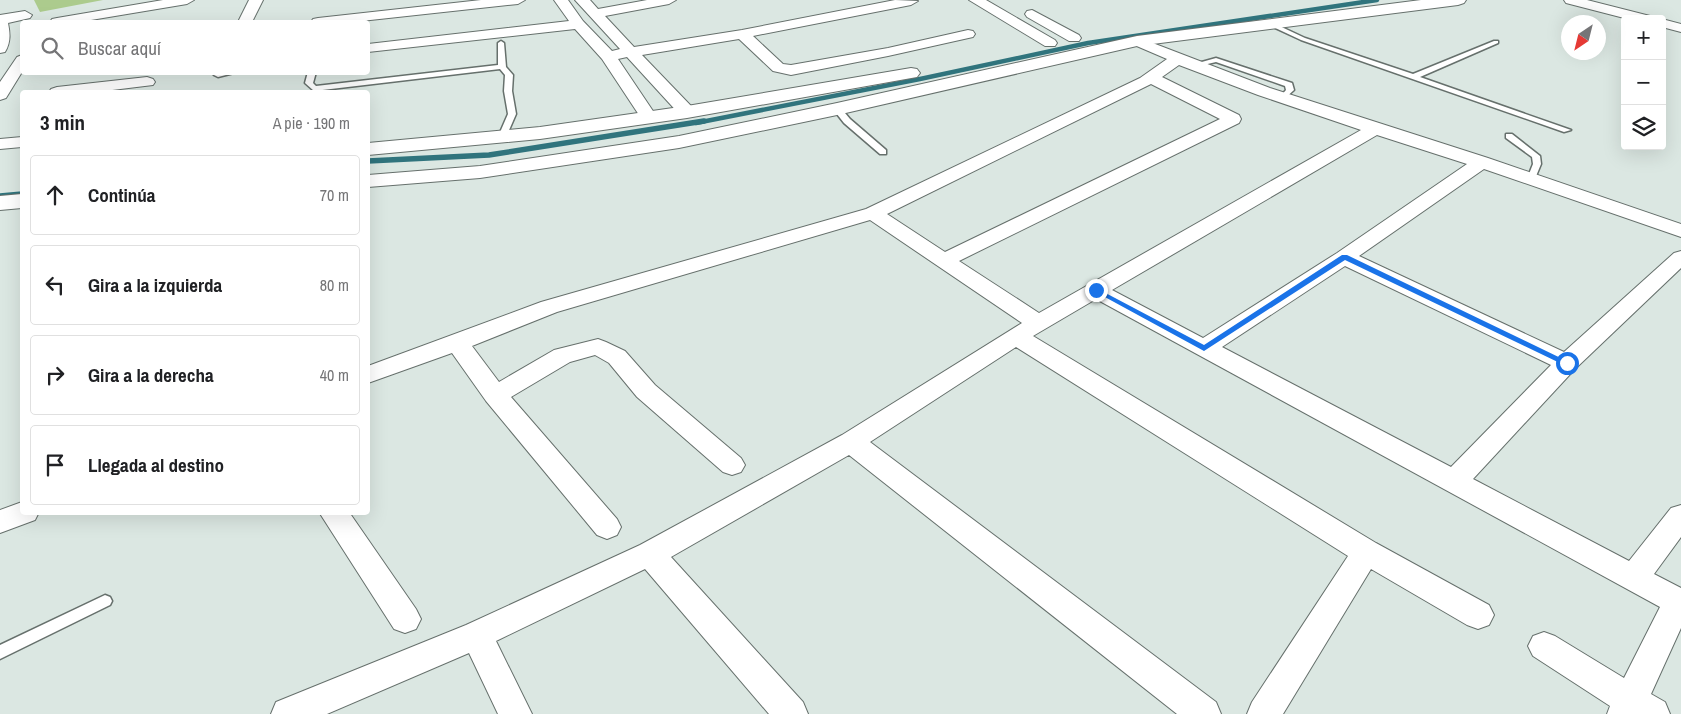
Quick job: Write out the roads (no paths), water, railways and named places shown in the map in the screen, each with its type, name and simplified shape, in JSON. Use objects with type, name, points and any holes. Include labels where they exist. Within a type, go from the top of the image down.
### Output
[{"type":"street","points":[[1,42],[0,19],[24,19],[18,0]]},
{"type":"street","points":[[69,20],[187,0]]},
{"type":"street","points":[[246,20],[256,0]]},
{"type":"street","points":[[336,20],[518,0]]},
{"type":"street","points":[[561,0],[578,24],[608,56],[649,117]]},
{"type":"street","points":[[582,0],[687,112]]},
{"type":"street","points":[[594,14],[669,0]]},
{"type":"street","points":[[976,0],[1050,43]]},
{"type":"street","points":[[1022,48],[1074,38],[1333,0]]},
{"type":"street","points":[[370,181],[480,172],[680,142],[837,109],[1137,41],[1458,0]]},
{"type":"street","points":[[1571,0],[1629,15]]},
{"type":"street","points":[[608,56],[742,34],[911,1]]},
{"type":"street","points":[[1023,9],[1074,38]]},
{"type":"street","points":[[370,48],[578,24]]},
{"type":"street","points":[[1666,24],[1681,28]]},
{"type":"street","points":[[742,34],[778,68],[791,70],[888,52],[968,34]]},
{"type":"street","points":[[1137,41],[1186,62],[1283,98],[1374,129],[1482,162],[1681,231]]},
{"type":"street","points":[[370,374],[550,307],[873,212],[1186,62]]},
{"type":"street","points":[[4,97],[20,64]]},
{"type":"street","points":[[370,149],[540,133],[687,112],[930,69]]},
{"type":"street","points":[[944,260],[1232,119],[1230,116],[1151,78]]},
{"type":"street","points":[[75,90],[147,82]]},
{"type":"street","points":[[288,714],[478,635],[650,554],[851,442],[1027,329],[1374,129]]},
{"type":"street","points":[[0,144],[20,142]]},
{"type":"street","points":[[1204,348],[1344,257],[1482,162]]},
{"type":"street","points":[[0,184],[20,182]]},
{"type":"street","points":[[0,203],[20,201]]},
{"type":"street","points":[[873,212],[944,260],[1027,329],[1366,552],[1478,615]]},
{"type":"street","points":[[1344,257],[1567,363]]},
{"type":"street","points":[[1454,481],[1567,363],[1681,257]]},
{"type":"street","points":[[1096,290],[1679,602],[1636,709],[1544,646]]},
{"type":"street","points":[[457,343],[495,395],[607,527]]},
{"type":"street","points":[[495,395],[562,356],[598,347],[617,357],[646,390],[732,465]]},
{"type":"street","points":[[851,442],[1204,714]]},
{"type":"street","points":[[0,522],[20,514]]},
{"type":"street","points":[[335,515],[404,619]]},
{"type":"street","points":[[1634,577],[1681,516]]},
{"type":"street","points":[[1264,714],[1366,552]]},
{"type":"street","points":[[650,554],[791,714]]},
{"type":"street","points":[[478,635],[515,714]]},
{"type":"lane","points":[[1271,24],[1302,39],[1567,130]]},
{"type":"lane","points":[[1413,77],[1496,42]]},
{"type":"lane","points":[[501,43],[502,67],[509,75],[512,114],[502,137]]},
{"type":"lane","points":[[311,75],[309,83],[314,89],[502,67]]},
{"type":"lane","points":[[837,109],[846,121],[883,152]]},
{"type":"lane","points":[[1509,136],[1536,156],[1537,164],[1531,179]]},
{"type":"lane","points":[[0,652],[105,601]]},
{"type":"waterway","points":[[696,123],[920,79],[1088,43],[1377,0]]},
{"type":"waterway","points":[[370,161],[489,155],[704,121]]},
{"type":"waterway","points":[[0,196],[20,194]]}]
